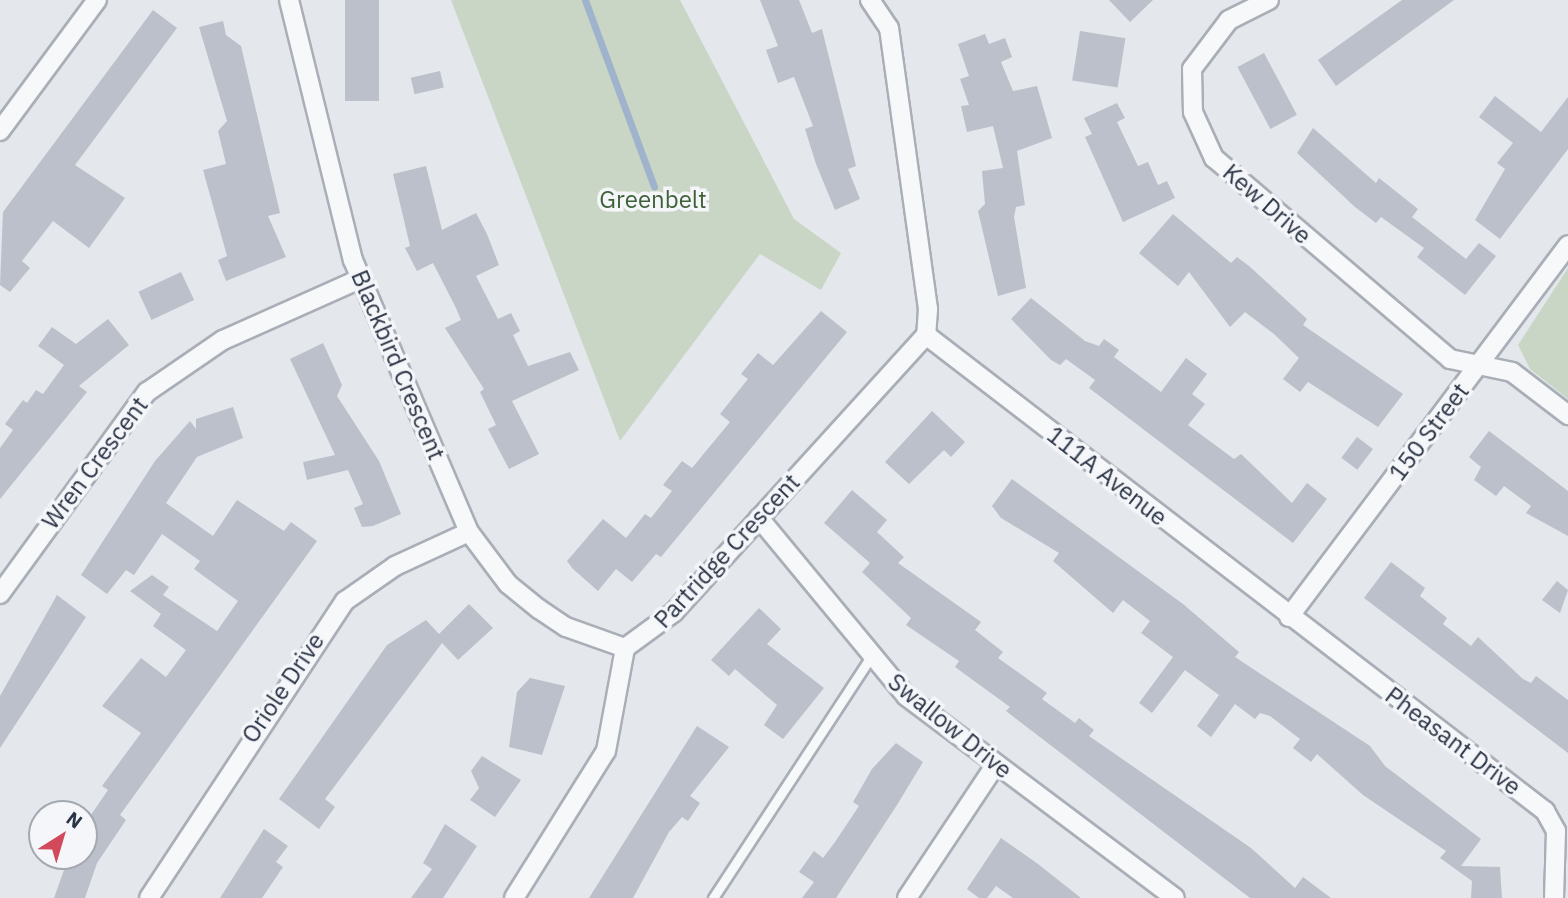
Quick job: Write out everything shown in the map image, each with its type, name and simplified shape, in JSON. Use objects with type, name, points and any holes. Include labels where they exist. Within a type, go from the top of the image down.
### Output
[{"type":"street","points":[[0,131],[97,0]]},
{"type":"street","name":"Blackbird Crescent","points":[[289,0],[360,279],[469,532],[508,584],[539,609],[566,627],[625,648]]},
{"type":"street","points":[[870,0],[890,28],[928,309],[926,334]]},
{"type":"street","name":"Kew Drive","points":[[1269,0],[1229,20],[1197,55],[1189,97],[1206,144],[1233,177],[1450,359],[1512,372],[1568,415]]},
{"type":"street","name":"150 Street","points":[[1289,617],[1568,245]]},
{"type":"street","name":"Wren Crescent","points":[[0,594],[147,392],[223,340],[360,279]]},
{"type":"street","name":"Partridge Crescent","points":[[625,648],[674,612],[926,334]]},
{"type":"street","name":"111A Avenue","points":[[926,334],[1289,617]]},
{"type":"street","name":"Swallow Drive","points":[[758,518],[906,696],[1175,898]]},
{"type":"street","name":"Oriole Drive","points":[[149,898],[345,601],[395,566],[469,532]]},
{"type":"street","name":"Pheasant Drive","points":[[1289,617],[1545,811],[1556,831],[1554,898]]},
{"type":"street","points":[[514,898],[606,751],[625,648]]},
{"type":"street","points":[[907,898],[996,764]]},
{"type":"lane","points":[[713,898],[871,657]]},
{"type":"green space","name":"Greenbelt","points":[[451,0],[680,0],[794,219],[841,253],[821,290],[760,254],[620,441]]},
{"type":"green space","points":[[1568,268],[1568,399],[1530,369],[1518,345]]},
{"type":"building","points":[[345,0],[379,0],[379,101],[345,101]]},
{"type":"building","points":[[760,0],[799,0],[812,33],[822,29],[856,166],[848,169],[860,199],[835,210],[805,129],[813,126],[794,77],[778,83],[766,50],[778,46]]},
{"type":"building","points":[[1109,0],[1153,0],[1130,22]]},
{"type":"building","points":[[1402,0],[1454,0],[1336,86],[1318,60]]},
{"type":"building","points":[[153,10],[177,28],[75,165],[125,198],[89,248],[53,221],[22,261],[30,268],[10,292],[0,285],[3,212]]},
{"type":"building","points":[[223,21],[226,35],[241,46],[280,213],[268,216],[286,257],[226,281],[218,260],[227,256],[203,170],[226,164],[218,131],[227,121],[199,27]]},
{"type":"building","points":[[1080,31],[1125,38],[1118,88],[1072,80]]},
{"type":"building","points":[[985,34],[989,44],[1005,38],[1012,57],[1001,62],[1013,91],[1037,86],[1052,138],[1017,151],[1025,205],[1016,207],[1014,217],[1026,288],[998,296],[978,211],[985,204],[982,171],[1003,168],[993,126],[967,132],[961,106],[969,105],[960,79],[969,76],[958,44]]},
{"type":"building","points":[[1264,53],[1297,115],[1270,129],[1238,67]]},
{"type":"building","points":[[440,71],[444,88],[415,94],[411,78]]},
{"type":"building","points":[[1495,96],[1541,132],[1568,97],[1568,149],[1500,239],[1475,220],[1505,169],[1497,163],[1513,143],[1479,117]]},
{"type":"building","points":[[1117,103],[1125,118],[1117,122],[1138,166],[1148,162],[1158,185],[1167,181],[1175,198],[1123,222],[1085,137],[1092,134],[1084,118]]},
{"type":"building","points":[[1313,128],[1376,183],[1379,178],[1418,209],[1412,217],[1466,259],[1479,243],[1496,256],[1465,295],[1417,257],[1424,248],[1381,217],[1376,223],[1297,153]]},
{"type":"building","points":[[426,166],[442,230],[476,213],[487,234],[499,265],[476,276],[498,319],[511,313],[520,331],[513,335],[528,366],[570,352],[579,370],[512,401],[539,454],[509,469],[488,429],[496,425],[480,392],[484,389],[445,328],[461,320],[456,308],[433,263],[417,271],[405,248],[410,246],[393,174]]},
{"type":"building","points":[[1173,214],[1231,263],[1237,257],[1249,266],[1307,319],[1303,325],[1403,394],[1378,427],[1308,382],[1300,392],[1283,379],[1299,358],[1274,334],[1245,312],[1230,327],[1189,272],[1178,286],[1139,253]]},
{"type":"building","points":[[181,272],[194,300],[152,320],[138,292]]},
{"type":"building","points":[[1031,298],[1085,341],[1099,346],[1104,339],[1119,350],[1114,357],[1161,392],[1186,358],[1207,374],[1192,394],[1205,404],[1188,425],[1234,459],[1241,454],[1292,503],[1307,483],[1327,499],[1293,543],[1089,388],[1095,380],[1066,359],[1060,365],[1051,360],[1011,319]]},
{"type":"building","points":[[821,311],[847,332],[661,557],[656,554],[632,582],[616,569],[598,591],[567,561],[603,519],[626,538],[645,514],[651,518],[672,491],[663,485],[682,461],[692,468],[730,422],[720,414],[748,379],[741,374],[758,353],[773,365]]},
{"type":"building","points":[[108,319],[129,345],[79,386],[87,392],[0,499],[0,448],[13,430],[5,424],[23,400],[27,403],[36,390],[43,394],[64,365],[38,346],[52,327],[76,344]]},
{"type":"building","points":[[323,343],[342,385],[337,396],[379,461],[401,514],[373,526],[362,527],[354,508],[363,504],[348,470],[307,480],[303,462],[335,455],[290,359]]},
{"type":"building","points":[[233,407],[243,438],[197,457],[166,503],[213,536],[237,500],[284,531],[291,522],[317,541],[120,815],[126,820],[98,862],[98,805],[108,790],[102,786],[141,733],[102,706],[141,658],[166,677],[186,650],[153,626],[161,614],[130,591],[152,575],[169,587],[163,595],[217,631],[238,601],[194,569],[200,561],[162,534],[134,575],[126,570],[107,594],[81,575],[155,461],[190,421],[196,429],[196,419]]},
{"type":"building","points":[[932,411],[965,442],[951,457],[944,450],[909,484],[885,462]]},
{"type":"building","points":[[1489,431],[1568,491],[1568,536],[1526,513],[1531,506],[1504,486],[1496,496],[1474,480],[1481,467],[1469,457]]},
{"type":"building","points":[[1357,437],[1373,449],[1357,470],[1341,458]]},
{"type":"building","points":[[1012,479],[1183,604],[1239,652],[1235,657],[1370,746],[1385,766],[1481,839],[1461,866],[1500,867],[1502,898],[1471,898],[1472,881],[1440,858],[1446,851],[1363,795],[1317,754],[1311,762],[1293,748],[1300,739],[1270,716],[1260,713],[1255,719],[1235,704],[1211,737],[1197,726],[1219,695],[1185,670],[1152,713],[1139,703],[1173,657],[1141,633],[1150,621],[1123,600],[1113,613],[1053,561],[1059,553],[1001,518],[992,506]]},
{"type":"building","points":[[852,490],[887,520],[877,532],[904,557],[898,563],[981,622],[975,630],[1003,652],[998,658],[1047,693],[1042,699],[1075,723],[1079,718],[1094,730],[1089,736],[1251,848],[1295,888],[1303,877],[1331,898],[1250,898],[1006,711],[1010,707],[955,667],[959,661],[906,625],[911,618],[862,572],[870,563],[824,523]]},
{"type":"building","points":[[1391,562],[1425,588],[1420,596],[1447,618],[1443,624],[1471,646],[1478,637],[1523,679],[1531,683],[1536,676],[1568,700],[1568,753],[1364,598]]},
{"type":"building","points":[[1557,581],[1568,590],[1560,613],[1542,600]]},
{"type":"building","points":[[57,595],[86,617],[0,748],[0,696]]},
{"type":"building","points":[[469,604],[493,628],[458,660],[442,643],[325,799],[335,807],[319,829],[279,799],[387,645],[426,620],[439,634]]},
{"type":"building","points":[[759,608],[781,629],[767,644],[824,688],[783,739],[764,725],[777,705],[735,669],[729,676],[711,660]]},
{"type":"building","points":[[530,678],[565,686],[542,755],[509,747],[517,692]]},
{"type":"building","points":[[697,726],[729,747],[690,796],[700,803],[688,821],[682,817],[669,832],[633,898],[589,898]]},
{"type":"building","points":[[896,743],[923,762],[897,805],[836,898],[802,898],[814,882],[799,872],[814,851],[823,858],[859,806],[853,802],[872,769]]},
{"type":"building","points":[[482,756],[521,780],[495,817],[470,800],[479,788],[471,771]]},
{"type":"building","points":[[445,824],[477,846],[443,898],[411,898],[432,869],[423,863]]},
{"type":"building","points":[[264,829],[288,846],[276,862],[283,867],[262,898],[220,898]]},
{"type":"building","points":[[1001,838],[1081,898],[1013,898],[996,886],[987,898],[979,898],[967,889]]},
{"type":"building","points":[[64,870],[95,870],[85,898],[54,898]]},
{"type":"waterway","points":[[585,0],[654,187]]}]
